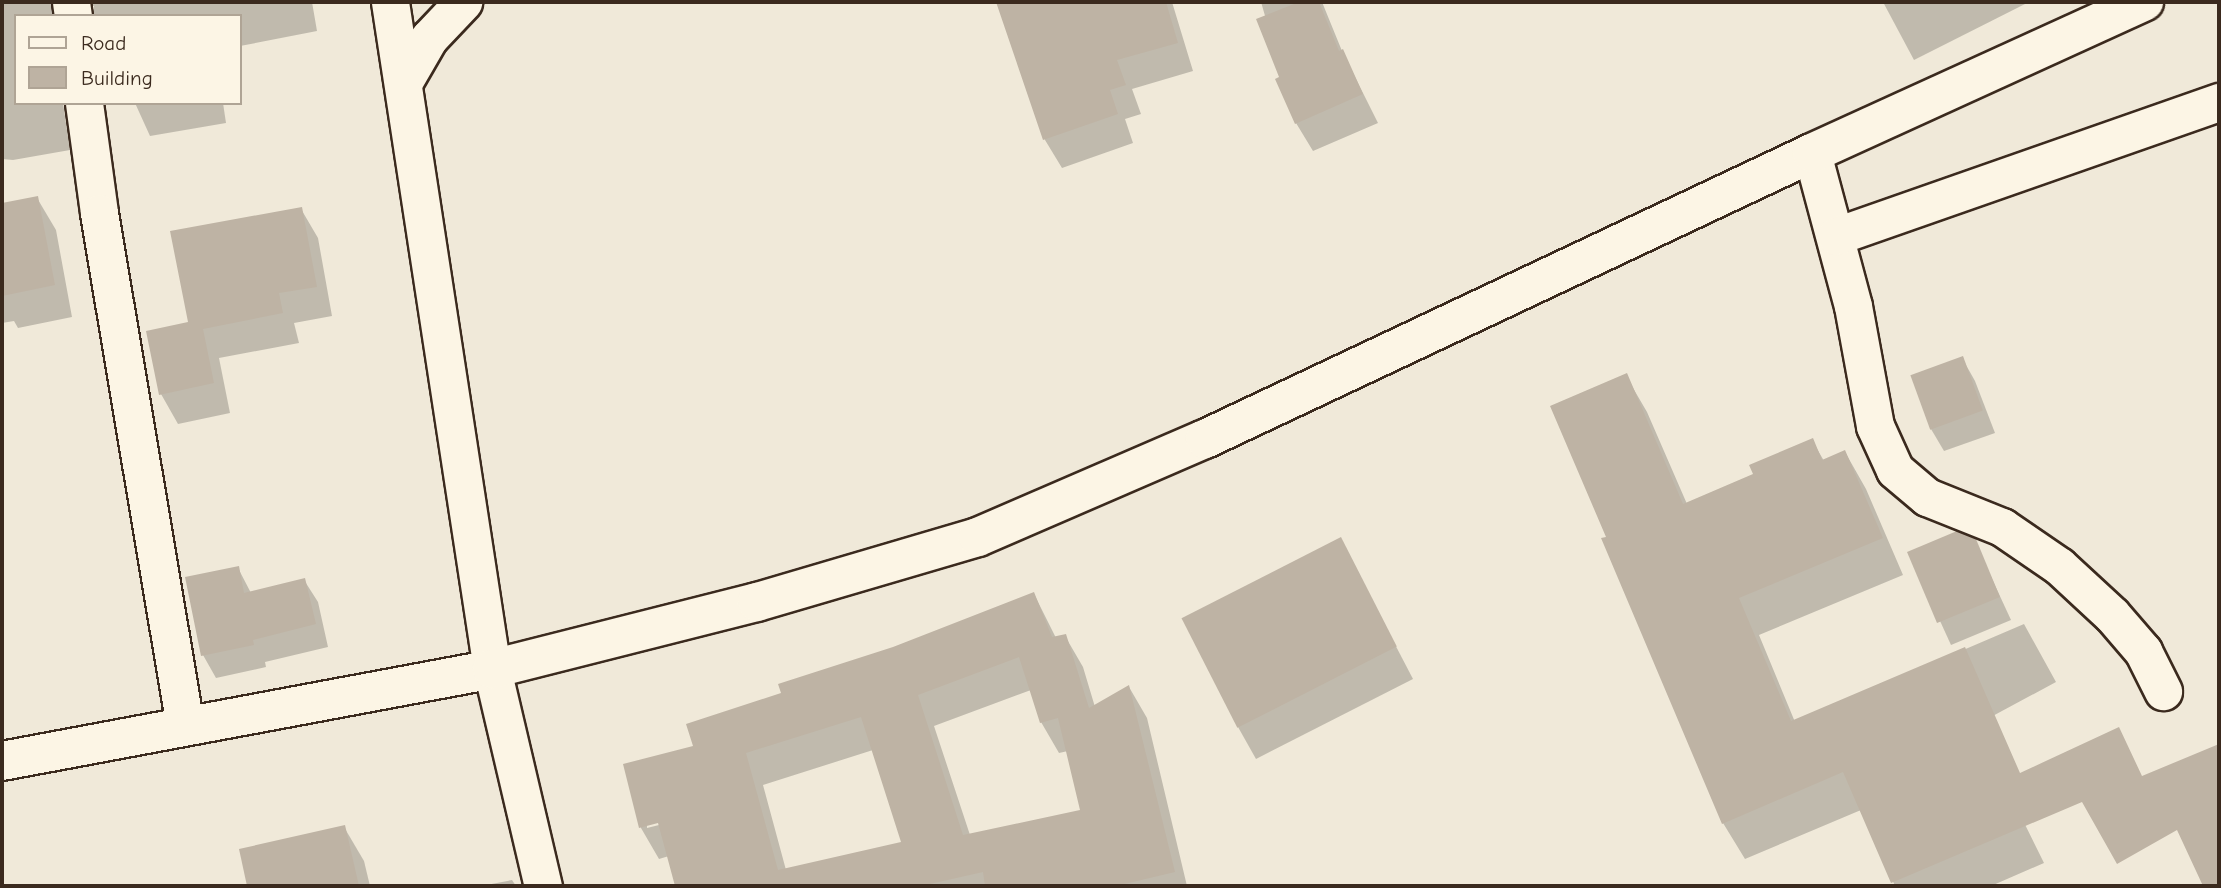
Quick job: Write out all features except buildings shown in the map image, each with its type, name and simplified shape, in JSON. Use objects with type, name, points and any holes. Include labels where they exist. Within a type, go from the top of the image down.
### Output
[{"type":"street","points":[[390,2],[492,669],[543,886]]},
{"type":"street","points":[[403,83],[429,38],[463,2]]},
{"type":"street","points":[[2,761],[492,669],[757,602],[978,537],[1205,439],[1812,153],[2144,2]]},
{"type":"street","points":[[1836,236],[2219,102]]},
{"type":"street","points":[[84,105],[99,213],[185,726]]},
{"type":"street","points":[[1812,153],[1836,236],[1875,426],[1895,470],[1927,497],[2001,527],[2059,566],[2112,615],[2143,651],[2162,691]]}]
